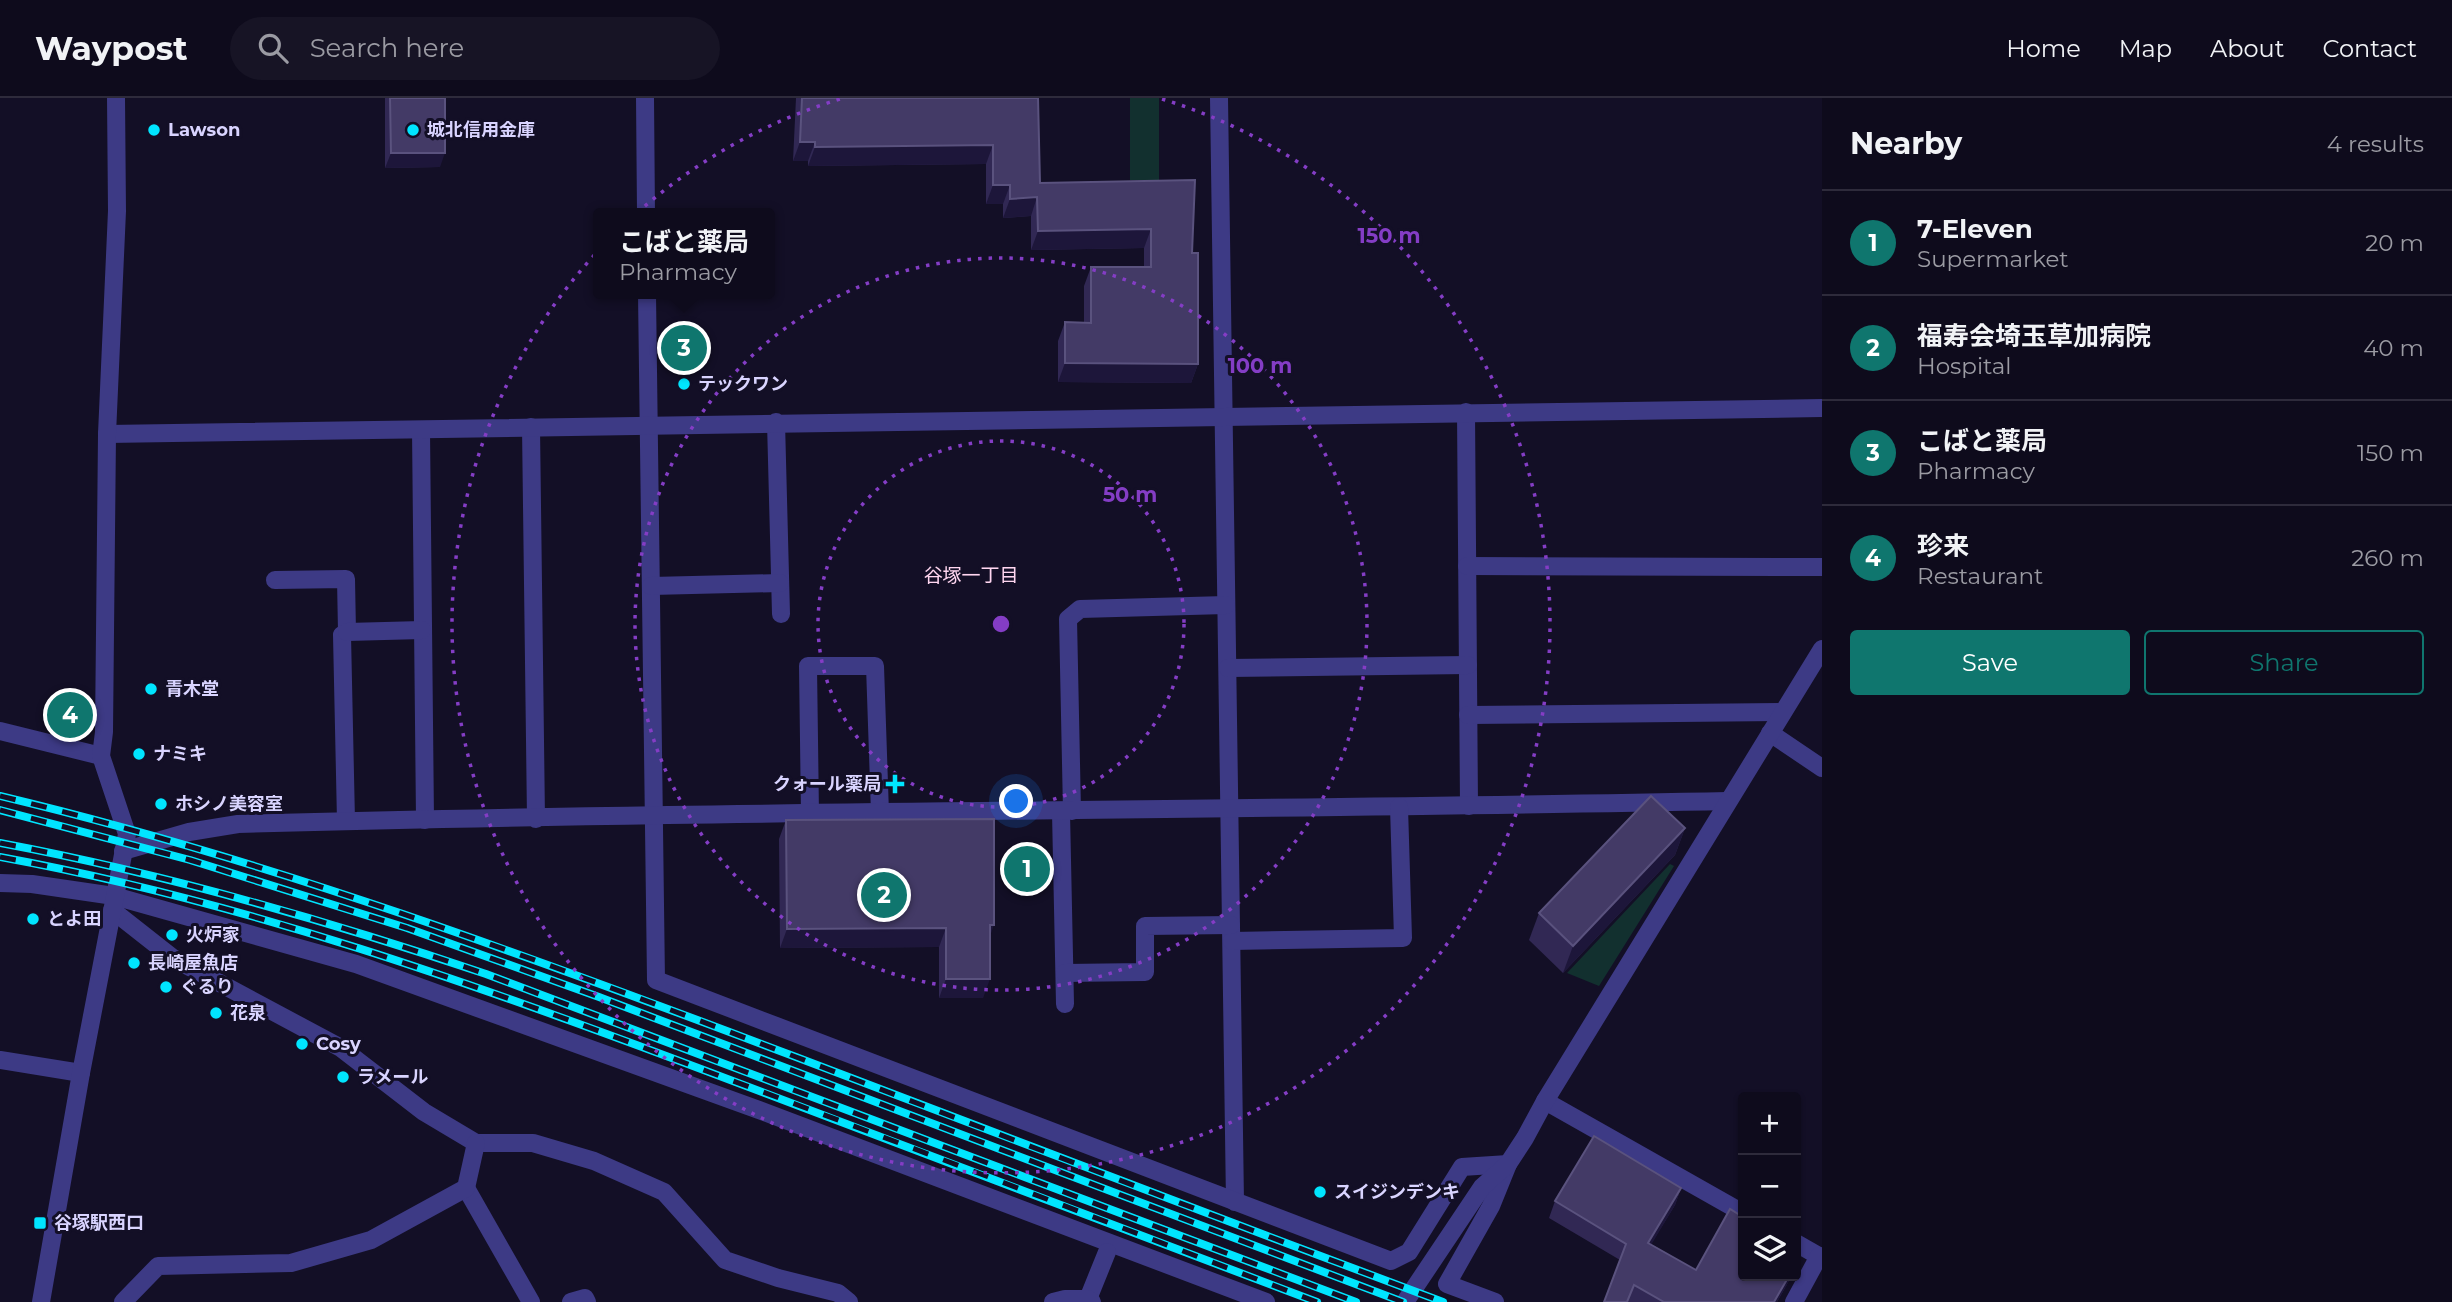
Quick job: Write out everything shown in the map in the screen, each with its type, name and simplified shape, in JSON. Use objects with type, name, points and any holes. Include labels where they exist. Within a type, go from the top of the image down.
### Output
[{"type":"street","points":[[41,1302],[127,834],[101,756],[104,732],[107,433],[115,270],[116,98]]},
{"type":"street","points":[[645,98],[646,208]]},
{"type":"street","points":[[1219,98],[1235,1202]]},
{"type":"street","points":[[647,299],[656,980],[1391,1262],[1409,1252],[1462,1167],[1508,1164]]},
{"type":"street","points":[[107,433],[1822,408]]},
{"type":"street","points":[[1466,412],[1469,806]]},
{"type":"street","points":[[776,422],[781,614]]},
{"type":"street","points":[[531,427],[536,819]]},
{"type":"street","points":[[421,430],[425,820]]},
{"type":"street","points":[[1467,566],[1822,567]]},
{"type":"street","points":[[275,580],[346,579],[347,632]]},
{"type":"street","points":[[651,586],[780,583]]},
{"type":"street","points":[[1065,1004],[1068,619],[1080,608],[1226,605]]},
{"type":"street","points":[[346,821],[342,635],[347,632],[422,630]]},
{"type":"street","points":[[1494,1302],[1447,1283],[1491,1206],[1508,1164],[1545,1101],[1822,649]]},
{"type":"street","points":[[1228,668],[1468,665]]},
{"type":"street","points":[[810,814],[808,666],[875,666],[880,813]]},
{"type":"street","points":[[1468,715],[1783,712]]},
{"type":"street","points":[[0,731],[101,756]]},
{"type":"street","points":[[1770,733],[1822,768]]},
{"type":"street","points":[[123,851],[189,832],[237,824],[1728,801]]},
{"type":"street","points":[[1065,973],[1145,972],[1145,926],[1231,933],[1403,938],[1399,807]]},
{"type":"street","points":[[0,883],[32,884],[356,964],[759,1110],[1266,1302]]},
{"type":"street","points":[[113,903],[173,958],[341,1048],[424,1112],[476,1143],[533,1143],[594,1161],[664,1192],[725,1260],[778,1278],[838,1293],[849,1302]]},
{"type":"street","points":[[0,1060],[81,1073]]},
{"type":"street","points":[[1545,1101],[1738,1210]]},
{"type":"street","points":[[476,1143],[466,1188],[531,1302]]},
{"type":"street","points":[[1405,1302],[1482,1187],[1508,1164]]},
{"type":"street","points":[[123,1302],[158,1266],[291,1263],[371,1240],[466,1188]]},
{"type":"street","points":[[1794,1302],[1819,1253],[1801,1245]]},
{"type":"street","points":[[1054,1302],[1065,1299],[1090,1300],[1107,1252]]},
{"type":"street","points":[[571,1302],[585,1298],[587,1302]]},
{"type":"green space","points":[[1130,98],[1159,98],[1159,180],[1130,180]]},
{"type":"green space","points":[[1670,864],[1674,866],[1599,986],[1567,973]]},
{"type":"building","points":[[390,98],[445,98],[445,153],[391,153]]},
{"type":"building","points":[[802,98],[1038,98],[1040,183],[1195,180],[1192,253],[1198,253],[1198,364],[1065,363],[1065,322],[1091,323],[1091,267],[1151,267],[1151,229],[1038,231],[1037,197],[1010,199],[1010,185],[993,185],[993,145],[815,147],[815,142],[800,142]]},
{"type":"building","points":[[1651,796],[1685,828],[1573,946],[1539,913]]},
{"type":"building","points":[[994,819],[994,925],[990,925],[990,979],[946,979],[946,928],[787,929],[786,820]]},
{"type":"building","points":[[1594,1136],[1681,1188],[1648,1243],[1696,1270],[1730,1209],[1738,1214],[1738,1281],[1786,1281],[1774,1302],[1664,1302],[1634,1285],[1627,1302],[1604,1302],[1626,1244],[1555,1201]]},
{"type":"railway","points":[[0,796],[203,850],[501,948],[1443,1302]]},
{"type":"railway","points":[[0,810],[190,860],[407,928],[599,997],[1403,1302]]},
{"type":"railway","points":[[0,843],[123,869],[245,900],[486,974],[1356,1302]]},
{"type":"railway","points":[[0,857],[182,897],[359,948],[447,977],[785,1100],[1317,1302]]},
{"type":"place","name":"Lawson","points":[[154,130]]},
{"type":"place","name":"城北信用金庫","points":[[413,130]]},
{"type":"place","name":"こばと薬局","points":[[684,348]]},
{"type":"place","name":"テックワン","points":[[684,384]]},
{"type":"place","name":"青木堂","points":[[151,689]]},
{"type":"place","name":"珍来","points":[[70,715]]},
{"type":"place","name":"ナミキ","points":[[139,754]]},
{"type":"place","name":"クォール薬局","points":[[895,784]]},
{"type":"place","name":"ホシノ美容室","points":[[161,804]]},
{"type":"place","name":"7-Eleven","points":[[1027,869]]},
{"type":"place","name":"福寿会埼玉草加病院","points":[[884,895]]},
{"type":"place","name":"とよ田","points":[[33,919]]},
{"type":"place","name":"火炉家","points":[[172,935]]},
{"type":"place","name":"長崎屋魚店","points":[[134,963]]},
{"type":"place","name":"ぐるり","points":[[166,987]]},
{"type":"place","name":"花泉","points":[[216,1013]]},
{"type":"place","name":"Cosy","points":[[302,1044]]},
{"type":"place","name":"ラメール","points":[[343,1077]]},
{"type":"place","name":"スイジンデンキ","points":[[1320,1192]]},
{"type":"place","name":"谷塚駅西口","points":[[40,1223]]},
{"type":"district","name":"谷塚一丁目","points":[[971,575]]}]
